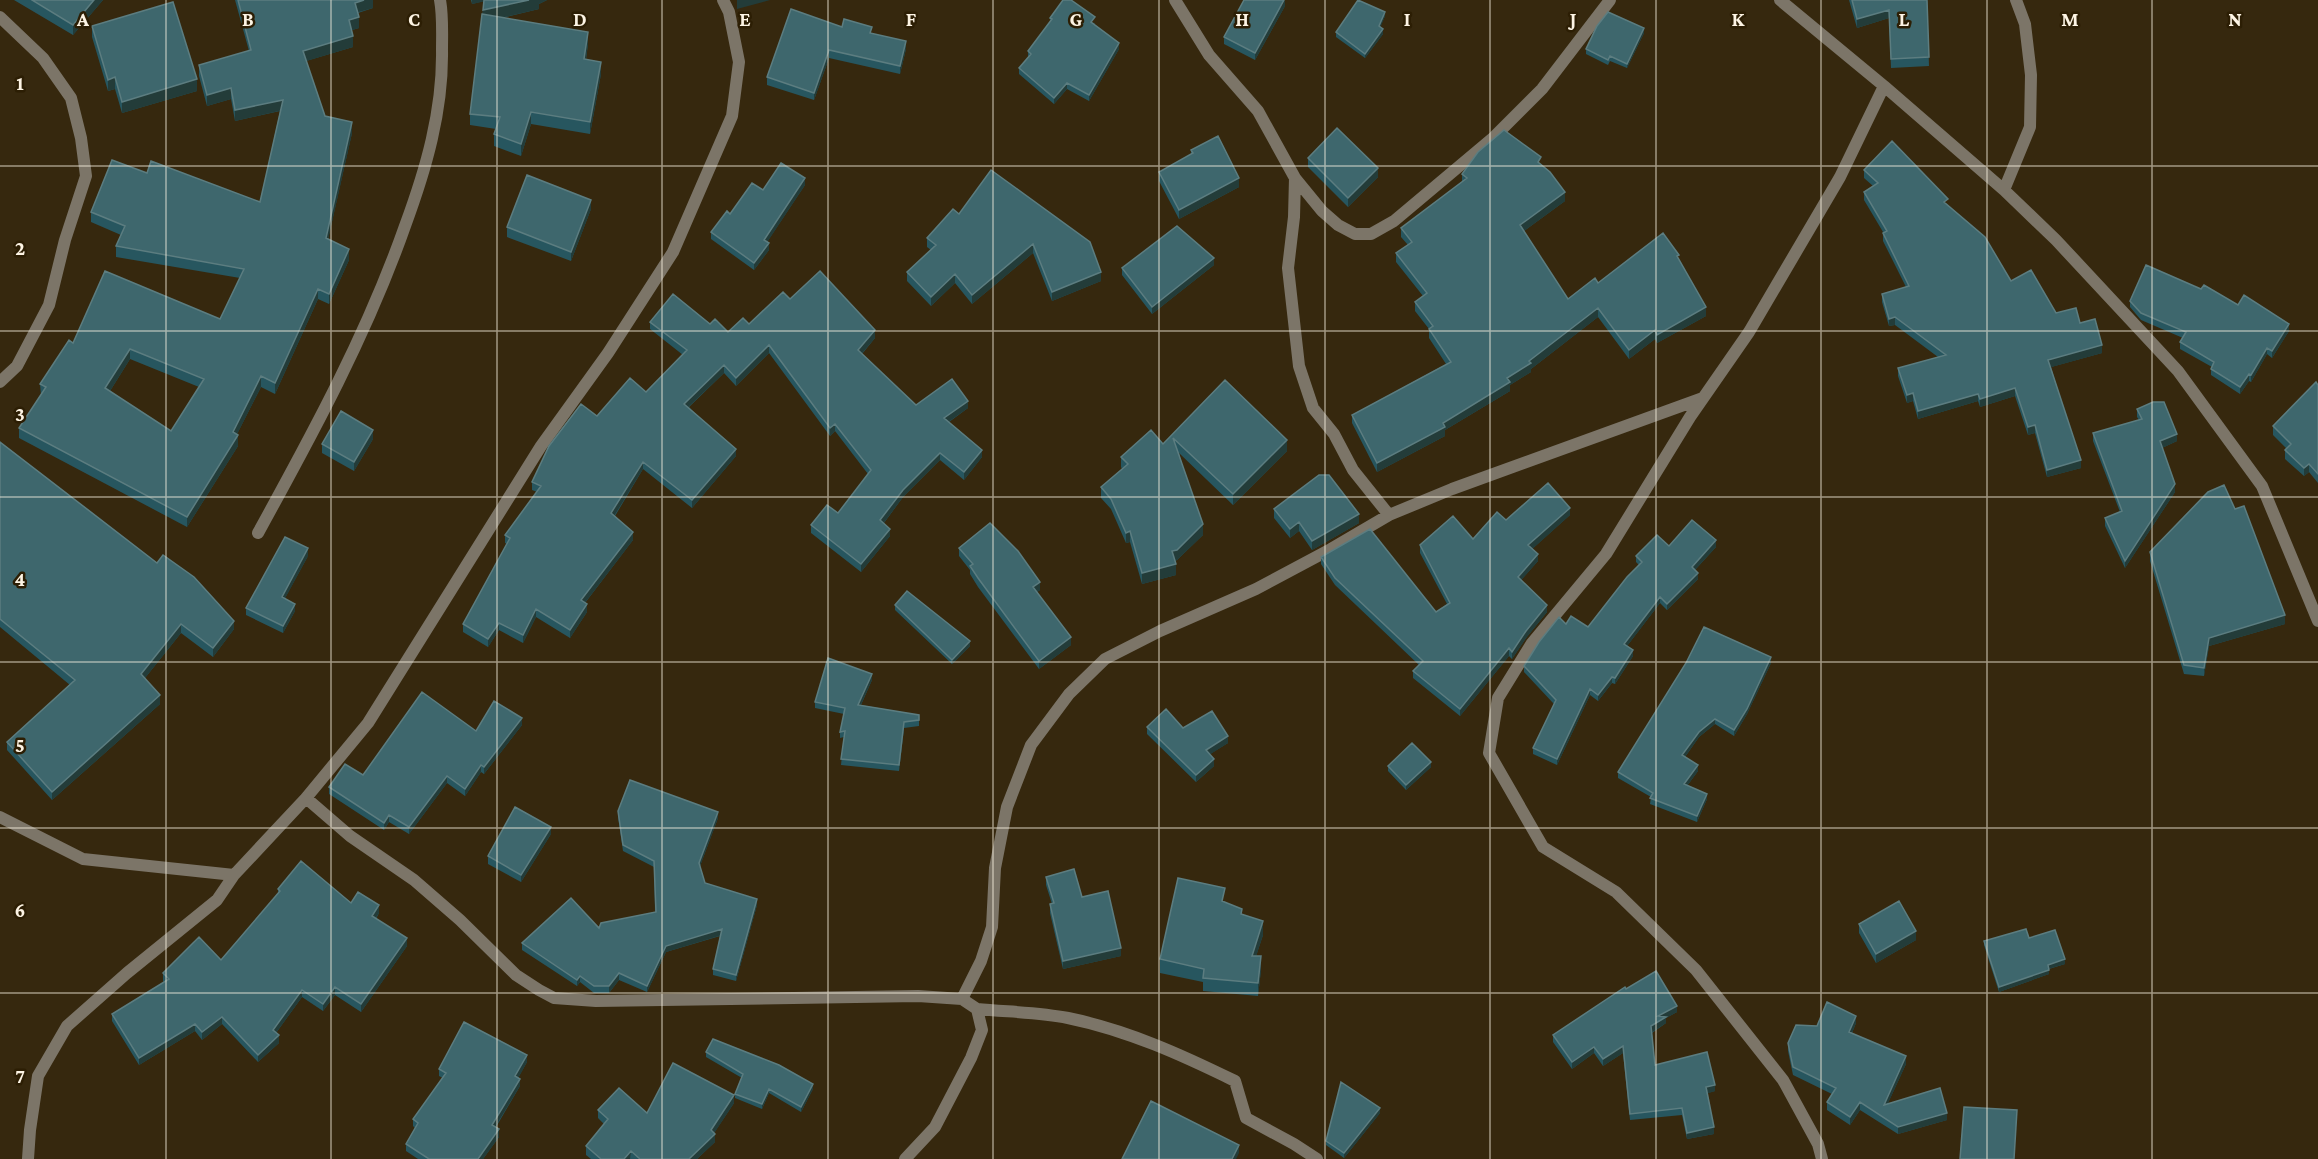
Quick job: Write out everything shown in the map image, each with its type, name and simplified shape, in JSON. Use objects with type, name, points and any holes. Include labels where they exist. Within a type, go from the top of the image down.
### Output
[{"type":"street","points":[[258,533],[320,420],[370,317],[424,173],[436,120],[442,72],[440,0]]},
{"type":"street","points":[[28,1159],[38,1076],[67,1026],[127,973],[217,900],[234,875],[306,798],[368,723],[541,446],[608,353],[674,252],[732,116],[738,62],[729,12],[723,0]]},
{"type":"street","points":[[1174,0],[1209,55],[1258,111],[1295,178],[1322,211],[1338,225],[1355,234],[1371,234],[1394,221],[1494,137],[1542,89],[1610,0]]},
{"type":"street","points":[[1780,0],[2004,190],[2056,240],[2178,371],[2262,486],[2318,621]]},
{"type":"street","points":[[2004,190],[2030,127],[2031,75],[2025,24],[2016,0]]},
{"type":"street","points":[[0,17],[43,58],[70,98],[81,138],[86,176],[65,240],[49,305],[17,366],[0,382]]},
{"type":"street","points":[[1822,1159],[1818,1144],[1783,1080],[1695,970],[1616,892],[1543,847],[1489,753],[1498,698],[1532,643],[1606,554],[1702,398],[1749,332],[1839,177],[1884,86]]},
{"type":"street","points":[[1295,178],[1294,217],[1288,268],[1299,366],[1313,408],[1334,434],[1353,470],[1389,514]]},
{"type":"street","points":[[962,999],[981,961],[992,927],[995,868],[1007,807],[1032,746],[1069,694],[1105,659],[1160,631],[1265,584],[1331,549],[1389,514],[1702,398]]},
{"type":"street","points":[[306,798],[350,836],[414,880],[460,920],[516,975],[554,998],[728,1000],[812,996],[918,996],[962,999],[977,1008],[1068,1018],[1131,1035],[1183,1056],[1235,1081],[1246,1118],[1317,1159]]},
{"type":"street","points":[[0,817],[83,859],[234,875]]},
{"type":"street","points":[[905,1159],[935,1127],[971,1058],[982,1030],[977,1008]]},
{"type":"street","points":[[1810,1159],[1818,1144]]},
{"type":"building","points":[[32,0],[94,0],[73,25]]},
{"type":"building","points":[[238,0],[364,0],[355,3],[359,17],[349,20],[353,36],[303,51],[325,116],[352,122],[326,238],[349,249],[329,294],[318,289],[275,383],[261,376],[233,432],[238,435],[187,517],[19,428],[46,387],[40,384],[69,340],[73,343],[105,271],[220,319],[244,269],[116,246],[125,226],[91,212],[112,160],[147,173],[151,161],[260,202],[283,100],[235,110],[231,88],[207,95],[199,65],[251,50]],"holes":[[[130,349],[204,379],[171,431],[105,388]]]},
{"type":"building","points":[[484,0],[529,0],[483,10]]},
{"type":"building","points":[[1063,0],[1071,0],[1095,17],[1091,22],[1119,43],[1089,95],[1067,83],[1054,98],[1019,68],[1031,54],[1028,51]]},
{"type":"building","points":[[1244,0],[1284,0],[1255,53],[1224,37]]},
{"type":"building","points":[[1358,0],[1385,12],[1379,26],[1383,29],[1365,54],[1336,32]]},
{"type":"building","points":[[1852,0],[1927,0],[1929,57],[1891,59],[1889,10],[1857,19]]},
{"type":"building","points":[[173,2],[197,79],[122,102],[115,77],[108,80],[92,26]]},
{"type":"building","points":[[791,9],[842,27],[844,19],[872,27],[870,33],[906,41],[900,66],[829,50],[814,93],[767,77]]},
{"type":"building","points":[[1608,12],[1644,28],[1627,64],[1610,56],[1608,60],[1586,49],[1597,26]]},
{"type":"building","points":[[482,14],[588,32],[584,59],[601,62],[590,122],[531,112],[521,144],[494,134],[500,117],[470,114]]},
{"type":"building","points":[[1337,128],[1378,168],[1348,198],[1308,158]]},
{"type":"building","points":[[1504,130],[1541,157],[1538,162],[1550,172],[1565,192],[1520,225],[1568,299],[1595,278],[1598,283],[1663,233],[1679,255],[1677,256],[1706,307],[1657,335],[1655,330],[1629,350],[1598,308],[1529,361],[1531,363],[1507,378],[1510,382],[1443,423],[1445,427],[1377,463],[1352,415],[1451,362],[1429,329],[1433,326],[1415,302],[1427,293],[1396,253],[1412,242],[1401,228],[1467,178],[1462,174],[1478,152]]},
{"type":"building","points":[[1218,136],[1239,178],[1179,210],[1159,172],[1193,153],[1191,150]]},
{"type":"building","points":[[1892,141],[1948,199],[1944,202],[1985,237],[2011,281],[2031,270],[2056,313],[2076,308],[2080,323],[2095,319],[2102,345],[2048,360],[2081,460],[2047,470],[2035,425],[2028,427],[2015,388],[1980,399],[1978,394],[1918,411],[1913,393],[1907,395],[1898,368],[1946,355],[1895,317],[1889,319],[1882,294],[1909,286],[1883,233],[1887,231],[1864,192],[1878,183],[1864,170]]},
{"type":"building","points":[[781,163],[805,178],[764,240],[769,243],[754,263],[711,232],[727,211],[730,214],[752,183],[763,190]]},
{"type":"building","points":[[991,170],[1090,242],[1101,272],[1052,292],[1033,244],[972,295],[955,274],[931,297],[907,272],[936,245],[927,238],[953,209],[959,214]]},
{"type":"building","points":[[527,175],[591,200],[571,252],[507,227]]},
{"type":"building","points":[[1177,226],[1214,258],[1152,307],[1122,268]]},
{"type":"building","points":[[2146,265],[2201,289],[2204,285],[2238,305],[2244,295],[2289,324],[2272,351],[2267,348],[2251,375],[2249,374],[2240,387],[2211,369],[2214,362],[2180,342],[2186,332],[2141,313],[2130,301]]},
{"type":"building","points":[[820,271],[875,330],[858,350],[916,405],[952,379],[968,401],[944,418],[982,450],[964,472],[940,453],[903,490],[880,520],[890,529],[861,564],[811,525],[827,505],[838,513],[871,470],[835,424],[830,428],[769,345],[736,378],[724,365],[684,404],[736,449],[692,500],[643,462],[611,513],[633,532],[581,600],[587,604],[570,630],[536,609],[523,635],[499,623],[488,639],[463,624],[510,538],[505,535],[541,486],[532,482],[549,446],[581,404],[597,416],[630,378],[646,392],[687,350],[650,322],[673,294],[710,324],[715,319],[728,332],[743,318],[749,324],[783,292],[790,299]]},
{"type":"building","points":[[1225,380],[1287,440],[1233,494],[1173,438],[1203,524],[1177,550],[1172,551],[1176,564],[1142,573],[1130,531],[1126,533],[1111,499],[1101,487],[1128,464],[1121,457],[1151,430],[1163,444]]},
{"type":"building","points":[[2316,382],[2318,385],[2318,474],[2309,464],[2304,468],[2285,450],[2291,444],[2273,426]]},
{"type":"building","points":[[2153,402],[2164,402],[2177,434],[2160,441],[2175,484],[2125,561],[2105,518],[2122,511],[2093,433],[2142,419],[2137,409]]},
{"type":"building","points":[[341,411],[373,430],[354,462],[322,444]]},
{"type":"building","points":[[0,442],[157,563],[163,555],[194,577],[234,621],[213,648],[181,624],[141,674],[160,695],[52,792],[7,742],[75,680],[0,619]]},
{"type":"building","points":[[1319,475],[1329,475],[1359,514],[1312,541],[1299,522],[1290,529],[1274,509]]},
{"type":"building","points":[[1548,483],[1570,508],[1528,545],[1538,554],[1518,577],[1547,605],[1512,652],[1509,648],[1460,709],[1413,671],[1423,661],[1335,578],[1321,557],[1370,529],[1436,612],[1450,603],[1420,545],[1453,516],[1473,539],[1497,512],[1506,520]]},
{"type":"building","points":[[2224,485],[2235,509],[2244,506],[2285,615],[2209,638],[2204,668],[2184,665],[2150,552],[2208,492]]},
{"type":"building","points":[[1692,520],[1716,540],[1692,567],[1698,573],[1667,604],[1660,597],[1624,644],[1633,650],[1615,678],[1612,677],[1598,695],[1590,689],[1557,759],[1533,748],[1556,700],[1524,666],[1539,642],[1559,617],[1566,624],[1571,616],[1588,627],[1627,577],[1642,562],[1636,556],[1657,535],[1669,546]]},
{"type":"building","points":[[990,523],[1018,551],[1040,582],[1033,587],[1071,637],[1039,661],[978,578],[970,566],[973,564],[959,548]]},
{"type":"building","points":[[285,537],[308,548],[282,597],[295,604],[283,626],[246,608]]},
{"type":"building","points":[[907,591],[970,641],[952,660],[895,605]]},
{"type":"building","points":[[1704,627],[1771,657],[1747,709],[1734,730],[1715,719],[1699,732],[1682,755],[1698,765],[1684,784],[1707,794],[1697,816],[1650,798],[1653,793],[1618,772],[1686,663]]},
{"type":"building","points":[[828,658],[872,674],[858,705],[919,715],[919,720],[904,722],[899,765],[841,759],[845,731],[840,732],[845,708],[815,702]]},
{"type":"building","points":[[422,692],[476,731],[494,701],[522,718],[484,767],[481,765],[465,789],[447,776],[409,827],[389,815],[384,823],[329,787],[345,764],[363,775]]},
{"type":"building","points":[[1166,709],[1183,728],[1212,711],[1228,736],[1206,750],[1214,759],[1196,775],[1147,727]]},
{"type":"building","points":[[1412,743],[1431,762],[1406,785],[1388,766]]},
{"type":"building","points":[[630,780],[718,812],[699,863],[705,883],[757,899],[736,975],[713,969],[722,929],[666,946],[647,986],[619,973],[609,986],[594,986],[580,976],[577,980],[522,943],[571,898],[599,928],[601,923],[656,912],[654,861],[623,845],[618,811]]},
{"type":"building","points":[[515,807],[551,827],[521,875],[488,856]]},
{"type":"building","points":[[301,861],[351,903],[358,892],[379,905],[372,916],[407,938],[361,1004],[335,987],[323,1004],[302,990],[273,1030],[279,1035],[258,1055],[222,1017],[202,1032],[195,1024],[139,1058],[112,1014],[169,979],[163,973],[199,937],[221,960],[280,891],[278,889]]},
{"type":"building","points":[[1074,869],[1082,897],[1108,891],[1121,948],[1063,961],[1050,904],[1054,903],[1046,877]]},
{"type":"building","points":[[1178,878],[1225,888],[1222,901],[1242,909],[1241,914],[1263,921],[1252,956],[1261,956],[1258,983],[1203,978],[1204,969],[1160,959]]},
{"type":"building","points":[[1899,901],[1916,931],[1876,954],[1859,924]]},
{"type":"building","points":[[2026,929],[2029,938],[2055,930],[2065,959],[2048,965],[2049,970],[1999,987],[1984,941]]},
{"type":"building","points":[[1656,971],[1677,1006],[1658,1016],[1666,1017],[1651,1026],[1655,1065],[1707,1052],[1715,1085],[1706,1087],[1714,1127],[1687,1133],[1682,1108],[1630,1114],[1623,1046],[1603,1059],[1594,1047],[1572,1062],[1553,1035],[1625,987],[1626,989]]},
{"type":"building","points":[[1827,1002],[1856,1016],[1849,1032],[1906,1056],[1884,1105],[1940,1088],[1947,1113],[1898,1127],[1860,1102],[1850,1117],[1827,1102],[1836,1088],[1793,1067],[1788,1043],[1796,1025],[1817,1026]]},
{"type":"building","points":[[464,1022],[527,1055],[515,1076],[520,1079],[492,1125],[499,1129],[478,1159],[429,1159],[406,1144],[418,1123],[413,1119],[446,1073],[439,1069]]},
{"type":"building","points":[[713,1039],[779,1065],[813,1084],[801,1107],[769,1089],[762,1104],[735,1094],[743,1074],[706,1052]]},
{"type":"building","points":[[673,1063],[734,1095],[711,1130],[715,1134],[689,1159],[640,1159],[631,1151],[624,1159],[601,1159],[586,1146],[608,1119],[598,1110],[619,1088],[647,1113]]},
{"type":"building","points":[[1341,1082],[1380,1108],[1344,1153],[1326,1141]]},
{"type":"building","points":[[1151,1101],[1239,1145],[1232,1159],[1122,1159]]},
{"type":"building","points":[[1964,1107],[2017,1110],[2014,1159],[1960,1159]]}]
